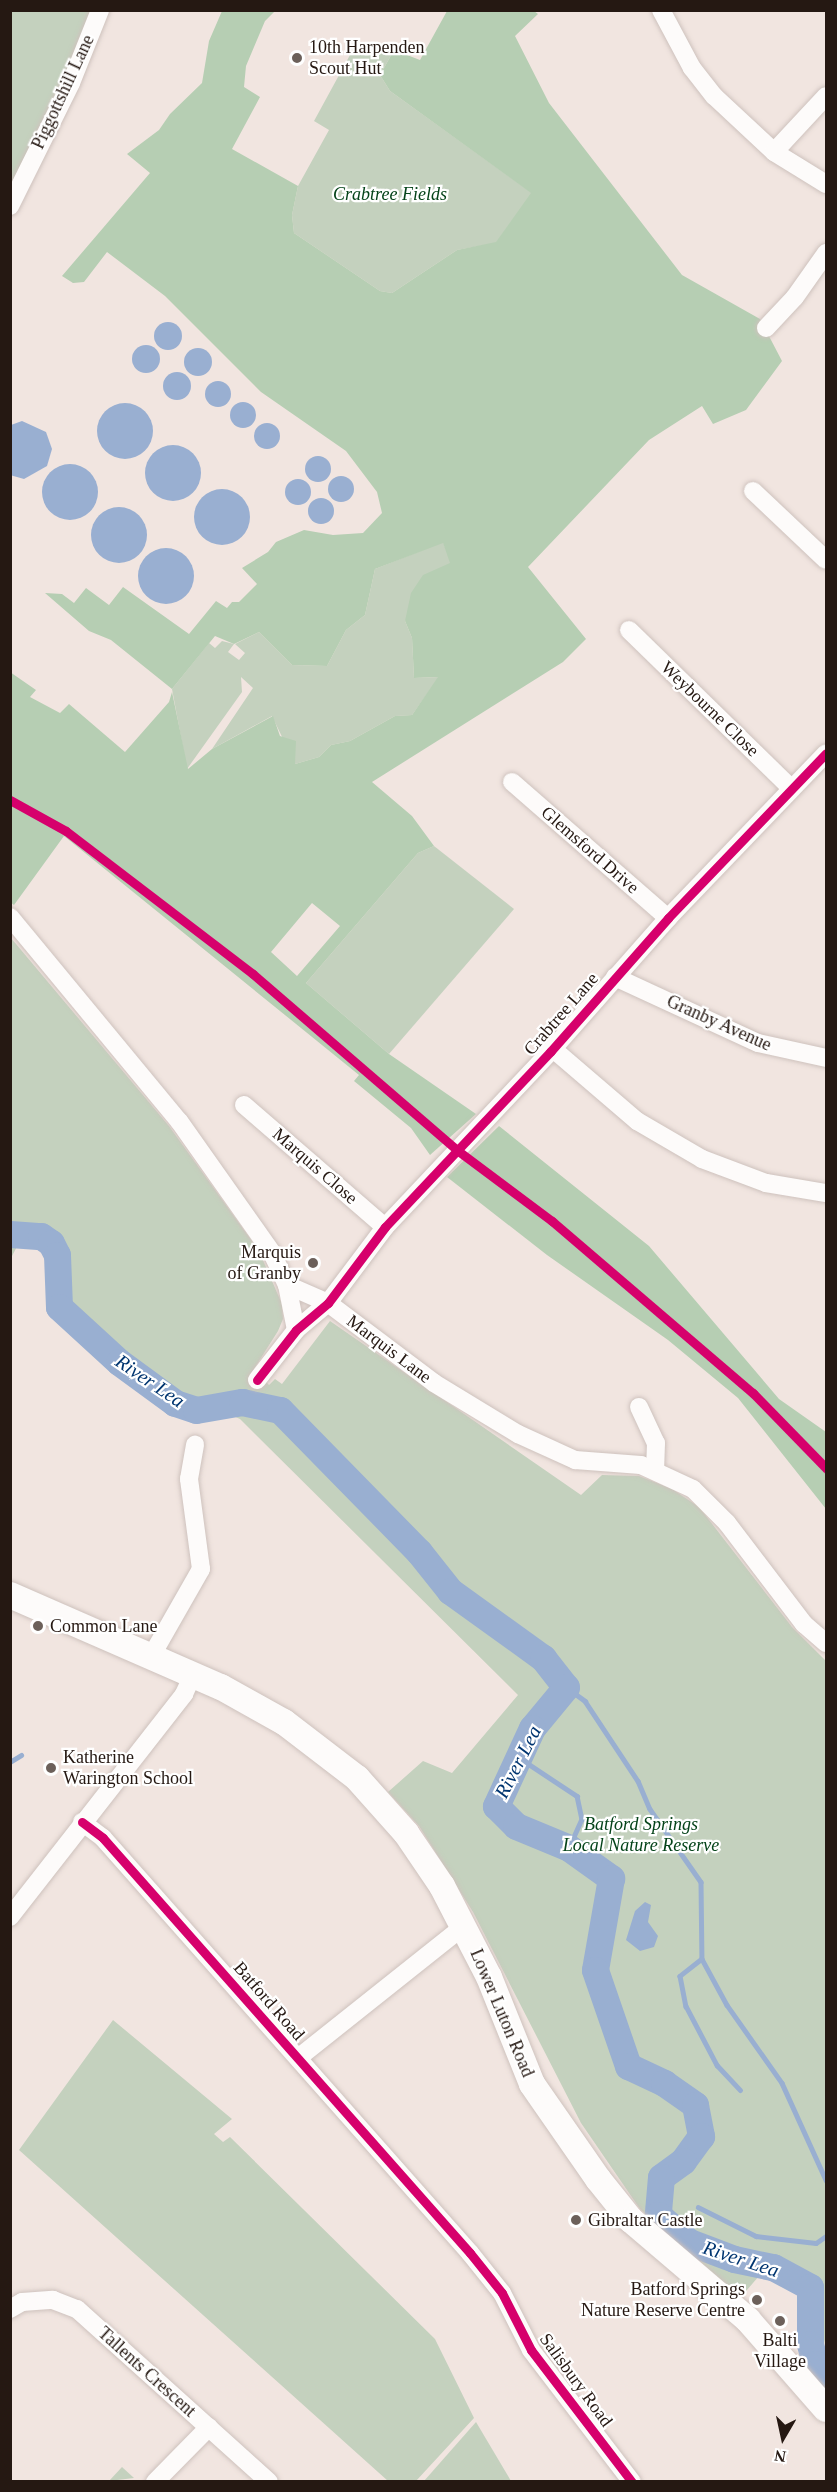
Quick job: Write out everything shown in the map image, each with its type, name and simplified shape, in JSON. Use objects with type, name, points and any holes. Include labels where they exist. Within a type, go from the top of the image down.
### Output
[{"type":"main road","name":"Lower Luton Road","points":[[10,1595],[152,1655],[284,1722],[357,1778],[406,1833],[464,1926],[489,1977],[532,2084],[597,2178],[631,2220],[748,2320],[826,2409]]},
{"type":"street","name":"Piggottshill Lane","points":[[10,206],[70,83],[100,10]]},
{"type":"street","points":[[661,10],[692,68],[714,96],[774,152],[826,184]]},
{"type":"street","points":[[774,152],[826,96]]},
{"type":"street","points":[[766,328],[795,297],[826,253]]},
{"type":"street","points":[[753,491],[826,560]]},
{"type":"street","name":"Weybourne Close","points":[[629,630],[791,788]]},
{"type":"street","name":"Crabtree Lane","points":[[257,1380],[296,1329],[328,1303],[385,1227],[553,1049],[668,918],[826,753]]},
{"type":"street","name":"Glemsford Drive","points":[[512,782],[668,918]]},
{"type":"street","points":[[10,917],[178,1121],[272,1253],[287,1285],[296,1329]]},
{"type":"street","name":"Granby Avenue","points":[[615,977],[758,1043],[826,1058]]},
{"type":"street","points":[[553,1049],[637,1121],[702,1159],[766,1183],[826,1193]]},
{"type":"street","name":"Marquis Close","points":[[244,1105],[385,1227]]},
{"type":"street","name":"Marquis Lane","points":[[287,1285],[328,1303],[434,1383],[528,1439],[575,1460],[655,1469],[693,1489],[711,1505],[798,1616],[826,1643]]},
{"type":"street","points":[[639,1407],[656,1443],[655,1469]]},
{"type":"street","points":[[152,1655],[201,1569],[189,1479],[195,1445]]},
{"type":"street","points":[[10,1917],[184,1694],[193,1676]]},
{"type":"street","name":"Batford Road","points":[[82,1822],[104,1838],[502,2293]]},
{"type":"street","name":"Batford Road","points":[[298,2058],[464,1926]]},
{"type":"street","name":"Salisbury Road","points":[[502,2293],[531,2350],[632,2481]]},
{"type":"street","name":"Tallents Crescent","points":[[10,2308],[22,2302],[53,2300],[77,2309],[269,2481]]},
{"type":"street","points":[[155,2481],[209,2427]]},
{"type":"green space","points":[[11,11],[93,11],[76,62],[11,187]]},
{"type":"green space","points":[[222,11],[275,11],[265,21],[246,66],[244,87],[260,97],[232,149],[298,186],[292,215],[294,233],[380,291],[392,293],[457,250],[496,242],[531,193],[390,91],[380,75],[394,50],[420,60],[447,11],[534,11],[538,14],[515,36],[549,103],[682,275],[760,319],[782,361],[746,410],[713,424],[702,406],[649,440],[528,567],[586,639],[563,662],[372,782],[412,816],[434,846],[418,853],[306,983],[389,1054],[476,1114],[430,1155],[411,1128],[354,1081],[359,1075],[64,836],[14,905],[10,902],[10,672],[36,690],[30,697],[60,713],[69,704],[125,752],[169,702],[172,692],[188,769],[212,749],[273,716],[280,736],[296,741],[295,764],[319,757],[331,745],[350,741],[395,716],[412,715],[438,677],[414,678],[412,638],[405,621],[411,593],[423,575],[450,563],[443,543],[375,569],[365,615],[346,630],[327,666],[292,665],[259,632],[234,644],[215,636],[172,689],[111,640],[89,631],[45,593],[62,594],[74,603],[86,588],[109,605],[123,587],[189,634],[216,601],[227,608],[232,602],[239,602],[257,584],[242,568],[268,552],[276,542],[304,530],[333,535],[363,533],[382,513],[377,492],[346,451],[261,392],[165,296],[107,252],[84,282],[73,283],[62,276],[150,173],[127,154],[159,130],[170,114],[202,83],[209,41]],"holes":[[[312,903],[340,926],[297,976],[271,952]]]},
{"type":"green space","name":"Crabtree Fields","points":[[380,43],[394,50],[380,75],[390,91],[532,193],[496,243],[457,250],[392,293],[380,291],[294,233],[292,215],[298,186],[329,130],[314,121],[356,44],[376,52]]},
{"type":"green space","points":[[443,542],[451,563],[405,621],[412,638],[414,678],[439,677],[412,715],[395,716],[350,741],[331,745],[319,757],[295,764],[272,716],[212,749],[253,688],[241,677],[242,692],[187,769],[172,689],[209,643],[215,648],[222,641],[234,644],[228,652],[239,660],[245,653],[235,644],[259,632],[292,665],[327,666],[346,630],[365,615],[375,569]]},
{"type":"green space","points":[[434,846],[514,909],[389,1054],[306,983],[418,853]]},
{"type":"green space","name":"Batford Springs Local Nature Reserve","points":[[11,938],[169,1126],[259,1251],[282,1304],[283,1319],[278,1331],[254,1369],[269,1385],[275,1379],[282,1384],[330,1321],[581,1495],[602,1475],[639,1476],[672,1489],[699,1507],[792,1627],[826,1661],[826,2349],[815,2297],[773,2260],[740,2298],[640,2209],[581,2123],[473,1912],[419,1826],[388,1792],[423,1761],[452,1773],[518,1695],[240,1419],[215,1408],[196,1410],[175,1403],[119,1362],[59,1307],[57,1255],[51,1243],[41,1236],[23,1235],[11,1258]]},
{"type":"green space","points":[[499,1126],[649,1246],[779,1399],[826,1432],[826,1509],[738,1398],[668,1340],[547,1255],[447,1177]]},
{"type":"green space","points":[[113,2020],[232,2119],[214,2134],[223,2142],[230,2137],[435,2339],[474,2418],[416,2481],[388,2481],[19,2150]]},
{"type":"green space","points":[[476,2422],[511,2481],[424,2481]]},
{"type":"green space","points":[[122,2467],[134,2478],[109,2481]]},
{"type":"water","points":[[168,322],[178,326],[182,336],[178,346],[168,350],[158,346],[154,336],[158,326]]},
{"type":"water","points":[[146,345],[156,349],[160,359],[156,369],[146,373],[136,369],[132,359],[136,349]]},
{"type":"water","points":[[198,348],[208,352],[212,362],[208,372],[198,376],[188,372],[184,362],[188,352]]},
{"type":"water","points":[[177,372],[187,376],[191,386],[187,396],[177,400],[167,396],[163,386],[167,376]]},
{"type":"water","points":[[218,381],[227,385],[231,394],[227,403],[218,407],[209,403],[205,394],[209,385]]},
{"type":"water","points":[[243,402],[252,406],[256,415],[252,424],[243,428],[234,424],[230,415],[234,406]]},
{"type":"water","points":[[119,403],[131,403],[141,407],[149,415],[153,431],[149,447],[141,455],[131,459],[119,459],[109,455],[101,447],[97,437],[97,425],[101,415],[109,407]]},
{"type":"water","points":[[22,421],[46,432],[52,449],[47,466],[24,479],[10,475],[11,425]]},
{"type":"water","points":[[267,423],[276,427],[280,436],[276,445],[267,449],[258,445],[254,436],[258,427]]},
{"type":"water","points":[[167,445],[179,445],[189,449],[197,457],[201,473],[197,489],[189,497],[179,501],[167,501],[157,497],[149,489],[145,479],[145,467],[149,457],[157,449]]},
{"type":"water","points":[[318,456],[327,460],[331,469],[327,478],[318,482],[309,478],[305,469],[309,460]]},
{"type":"water","points":[[64,464],[76,464],[86,468],[94,476],[98,492],[94,508],[86,516],[76,520],[64,520],[54,516],[46,508],[42,498],[42,486],[46,476],[54,468]]},
{"type":"water","points":[[341,476],[350,480],[354,489],[350,498],[341,502],[332,498],[328,489],[332,480]]},
{"type":"water","points":[[298,479],[307,483],[311,492],[307,501],[298,505],[289,501],[285,492],[289,483]]},
{"type":"water","points":[[216,489],[228,489],[238,493],[246,501],[250,517],[246,533],[238,541],[228,545],[216,545],[206,541],[198,533],[194,523],[194,511],[198,501],[206,493]]},
{"type":"water","points":[[321,498],[330,502],[334,511],[330,520],[321,524],[312,520],[308,511],[312,502]]},
{"type":"water","points":[[113,507],[125,507],[135,511],[143,519],[147,535],[143,551],[135,559],[125,563],[113,563],[103,559],[95,551],[91,541],[91,529],[95,519],[103,511]]},
{"type":"water","points":[[160,548],[172,548],[182,552],[190,560],[194,576],[190,592],[182,600],[172,604],[160,604],[150,600],[142,592],[138,582],[138,570],[142,560],[150,552]]},
{"type":"water","points":[[645,1902],[651,1905],[648,1922],[658,1936],[654,1947],[640,1951],[626,1940],[635,1911]]},
{"type":"waterway","name":"River Lea","points":[[10,1234],[41,1236],[51,1243],[57,1255],[59,1307],[119,1362],[175,1403],[196,1410],[242,1402],[280,1410],[419,1552],[450,1591],[543,1658],[566,1687],[532,1728],[496,1806],[516,1826],[569,1848],[611,1878],[595,1970],[628,2066],[664,2083],[695,2105],[701,2136],[683,2161],[661,2177],[658,2215],[689,2242],[734,2259],[773,2267],[810,2287],[810,2344],[815,2364],[826,2380]]},
{"type":"waterway","points":[[566,1687],[585,1701],[638,1781],[650,1809],[701,1882],[702,1959],[727,2005],[782,2083],[826,2180]]},
{"type":"waterway","points":[[10,1762],[21,1755]]},
{"type":"waterway","points":[[518,1757],[577,1796],[582,1819],[569,1848]]},
{"type":"waterway","points":[[702,1959],[680,1976],[686,2006],[717,2065],[740,2090]]},
{"type":"waterway","points":[[698,2207],[756,2236],[816,2243],[826,2236]]},
{"type":"cycle path","points":[[257,1380],[296,1330],[328,1303],[385,1227],[550,1052],[668,918],[826,753]]},
{"type":"cycle path","points":[[10,800],[66,831],[253,974],[457,1150],[552,1221],[753,1393],[826,1468]]},
{"type":"cycle path","points":[[82,1822],[103,1838],[470,2253],[502,2293],[531,2350],[632,2482]]},
{"type":"place","name":"10th Harpenden Scout Hut","points":[[297,58]]},
{"type":"place","name":"Marquis of Granby","points":[[313,1263]]},
{"type":"place","name":"Common Lane","points":[[38,1626]]},
{"type":"place","name":"Katherine Warington School","points":[[51,1768]]},
{"type":"place","name":"Gibraltar Castle","points":[[576,2220]]},
{"type":"place","name":"Batford Springs Nature Reserve Centre","points":[[757,2300]]},
{"type":"place","name":"Balti Village","points":[[780,2321]]}]
